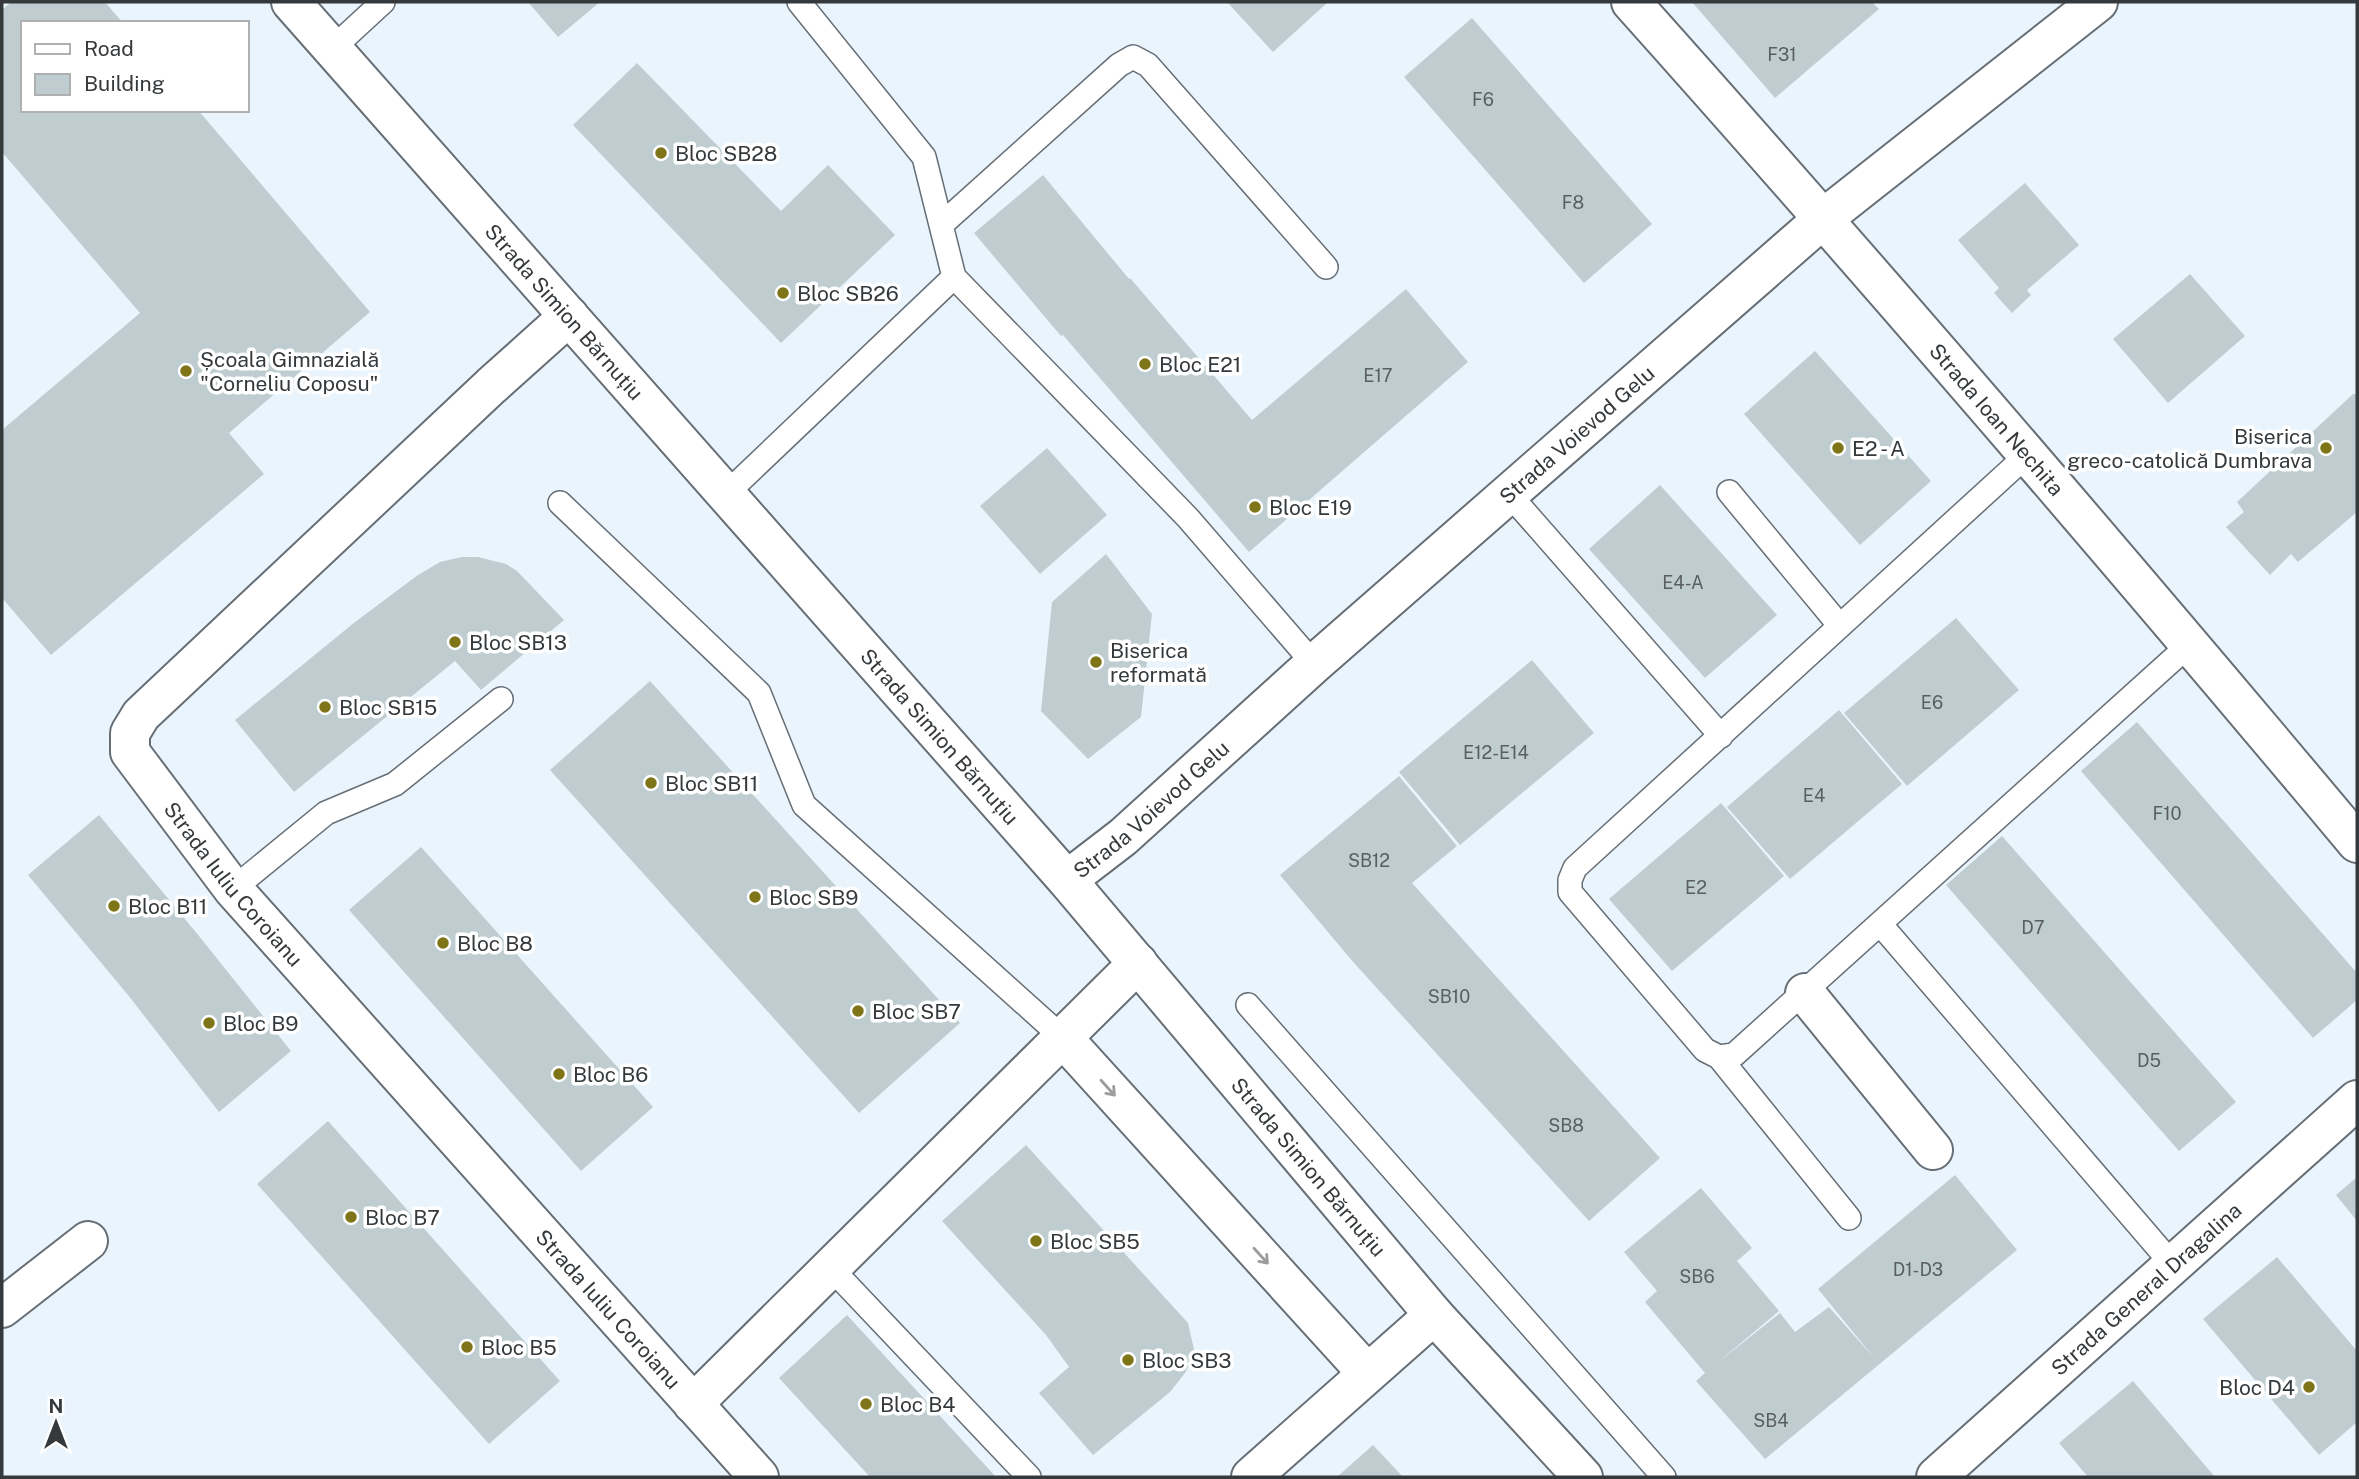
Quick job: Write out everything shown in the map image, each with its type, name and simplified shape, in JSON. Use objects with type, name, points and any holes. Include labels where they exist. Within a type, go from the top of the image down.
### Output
[{"type":"street","name":"Strada Simion Bărnuțiu","points":[[291,2],[1067,880],[1434,1315],[1583,1477]]},
{"type":"street","name":"Strada Ioan Nechita","points":[[1631,2],[1824,218],[2357,843]]},
{"type":"street","name":"Strada Voievod Gelu","points":[[1067,880],[1123,836],[1314,664],[1824,218],[2098,2]]},
{"type":"street","name":"Strada Iuliu Coroianu","points":[[569,316],[150,706],[130,733],[130,752],[233,889],[759,1477]]},
{"type":"street","points":[[693,1404],[1138,963]]},
{"type":"street","points":[[1805,993],[1933,1150]]},
{"type":"street","points":[[1062,1037],[1367,1373]]},
{"type":"street","name":"Strada General Dragalina","points":[[1936,1477],[2357,1100]]},
{"type":"street","points":[[2,1308],[88,1241]]},
{"type":"street","points":[[1251,1477],[1434,1315]]},
{"type":"lane","points":[[332,49],[383,2]]},
{"type":"lane","points":[[799,2],[924,158],[954,276],[1188,517],[1314,664]]},
{"type":"lane","points":[[942,225],[1119,65],[1133,57],[1148,65],[1326,267]]},
{"type":"lane","points":[[726,494],[954,276]]},
{"type":"lane","points":[[1849,1217],[1719,1057],[1705,1050],[1570,892],[1570,880],[1575,868],[2026,456]]},
{"type":"lane","points":[[1728,492],[1840,626]]},
{"type":"lane","points":[[1509,494],[1721,736]]},
{"type":"lane","points":[[560,503],[759,693],[804,805],[1062,1037]]},
{"type":"lane","points":[[1719,1057],[1734,1055],[1805,993],[2190,644]]},
{"type":"lane","points":[[233,889],[326,813],[395,784],[501,699]]},
{"type":"lane","points":[[1881,925],[2173,1265]]},
{"type":"lane","points":[[1248,1005],[1664,1477]]},
{"type":"lane","points":[[830,1267],[1029,1477]]},
{"type":"building","name":"Școala Gimnazială \"Corneliu Coposu\"","points":[[11,2],[105,2],[121,21],[21,21],[21,112],[200,112],[370,312],[229,433],[264,474],[51,655],[2,598],[2,430],[140,313],[2,152],[2,10]]},
{"type":"building","points":[[528,2],[600,2],[558,37]]},
{"type":"building","points":[[1227,2],[1328,2],[1273,52]]},
{"type":"building","points":[[1692,2],[1872,2],[1879,9],[1775,98]]},
{"type":"building","points":[[1472,18],[1652,224],[1584,283],[1404,77]]},
{"type":"building","points":[[637,63],[781,211],[828,165],[895,235],[781,343],[573,125]]},
{"type":"building","points":[[1043,175],[1252,420],[1406,289],[1468,362],[1249,552],[974,233]]},
{"type":"building","points":[[2025,183],[2079,245],[2027,290],[2031,295],[2012,313],[1994,293],[1999,288],[1958,240]]},
{"type":"building","points":[[2190,274],[2245,336],[2168,403],[2113,339]]},
{"type":"building","name":"E2 - A","points":[[1815,351],[1931,481],[1860,545],[1744,414]]},
{"type":"building","name":"Biserica greco-catolică Dumbrava","points":[[2353,394],[2357,394],[2357,512],[2298,562],[2291,554],[2270,575],[2226,527],[2244,512],[2237,502]]},
{"type":"building","points":[[1047,448],[1107,515],[1040,574],[980,506]]},
{"type":"building","points":[[1660,485],[1777,615],[1705,678],[1589,549]]},
{"type":"building","name":"Biserica reformată","points":[[1106,554],[1152,614],[1141,717],[1088,759],[1041,711],[1052,602]]},
{"type":"building","points":[[478,557],[506,564],[517,571],[564,620],[481,690],[455,661],[294,792],[235,720],[355,622],[418,575],[440,562]]},
{"type":"building","points":[[1956,618],[2019,690],[1907,786],[1844,713]]},
{"type":"building","points":[[1532,660],[1594,733],[1460,845],[1399,772]]},
{"type":"building","points":[[650,681],[960,1023],[859,1113],[550,770]]},
{"type":"building","points":[[1839,710],[1902,784],[1790,879],[1727,807]]},
{"type":"building","points":[[2137,722],[2357,973],[2357,1000],[2313,1038],[2081,771]]},
{"type":"building","points":[[1399,776],[1457,846],[1412,883],[1660,1158],[1589,1221],[1354,963],[1280,875]]},
{"type":"building","points":[[1721,803],[1784,876],[1672,971],[1609,899]]},
{"type":"building","points":[[99,815],[291,1051],[219,1112],[128,995],[28,875]]},
{"type":"building","points":[[2002,836],[2236,1102],[2179,1151],[1946,885]]},
{"type":"building","points":[[421,847],[653,1107],[581,1171],[349,910]]},
{"type":"building","points":[[328,1121],[560,1381],[489,1444],[257,1184]]},
{"type":"building","points":[[1026,1145],[1188,1323],[1195,1354],[1170,1392],[1093,1455],[1039,1393],[1069,1367],[1046,1335],[942,1221]]},
{"type":"building","points":[[1955,1175],[2017,1250],[1765,1459],[1696,1381],[1705,1373],[1645,1302],[1657,1291],[1624,1252],[1701,1188],[1752,1248],[1737,1261],[1779,1311],[1716,1364],[1780,1313],[1795,1332],[1829,1307],[1875,1359],[1818,1289]]},
{"type":"building","points":[[2357,1177],[2357,1221],[2336,1195]]},
{"type":"building","name":"Bloc D4","points":[[2277,1257],[2357,1351],[2357,1422],[2319,1455],[2203,1319]]},
{"type":"building","name":"Bloc B4","points":[[847,1315],[996,1477],[870,1477],[779,1378]]},
{"type":"building","points":[[2133,1381],[2215,1477],[2088,1477],[2059,1443]]},
{"type":"building","points":[[1373,1445],[1403,1477],[1337,1477]]},
{"type":"place","name":"Bloc SB28","points":[[661,153]]},
{"type":"place","name":"Bloc SB26","points":[[783,293]]},
{"type":"place","name":"Bloc E21","points":[[1145,364]]},
{"type":"place","name":"Școala Gimnazială \"Corneliu Coposu\"","points":[[186,371]]},
{"type":"place","name":"E2 - A","points":[[1838,448]]},
{"type":"place","name":"Biserica greco-catolică Dumbrava","points":[[2326,448]]},
{"type":"place","name":"Bloc E19","points":[[1255,507]]},
{"type":"place","name":"Bloc SB13","points":[[455,642]]},
{"type":"place","name":"Biserica reformată","points":[[1096,662]]},
{"type":"place","name":"Bloc SB15","points":[[325,707]]},
{"type":"place","name":"Bloc SB11","points":[[651,783]]},
{"type":"place","name":"Bloc SB9","points":[[755,897]]},
{"type":"place","name":"Bloc B11","points":[[114,906]]},
{"type":"place","name":"Bloc B8","points":[[443,943]]},
{"type":"place","name":"Bloc SB7","points":[[858,1011]]},
{"type":"place","name":"Bloc B9","points":[[209,1023]]},
{"type":"place","name":"Bloc B6","points":[[559,1074]]},
{"type":"place","name":"Bloc B7","points":[[351,1217]]},
{"type":"place","name":"Bloc SB5","points":[[1036,1241]]},
{"type":"place","name":"Bloc B5","points":[[467,1347]]},
{"type":"place","name":"Bloc SB3","points":[[1128,1360]]},
{"type":"place","name":"Bloc D4","points":[[2309,1387]]},
{"type":"place","name":"Bloc B4","points":[[866,1404]]}]
